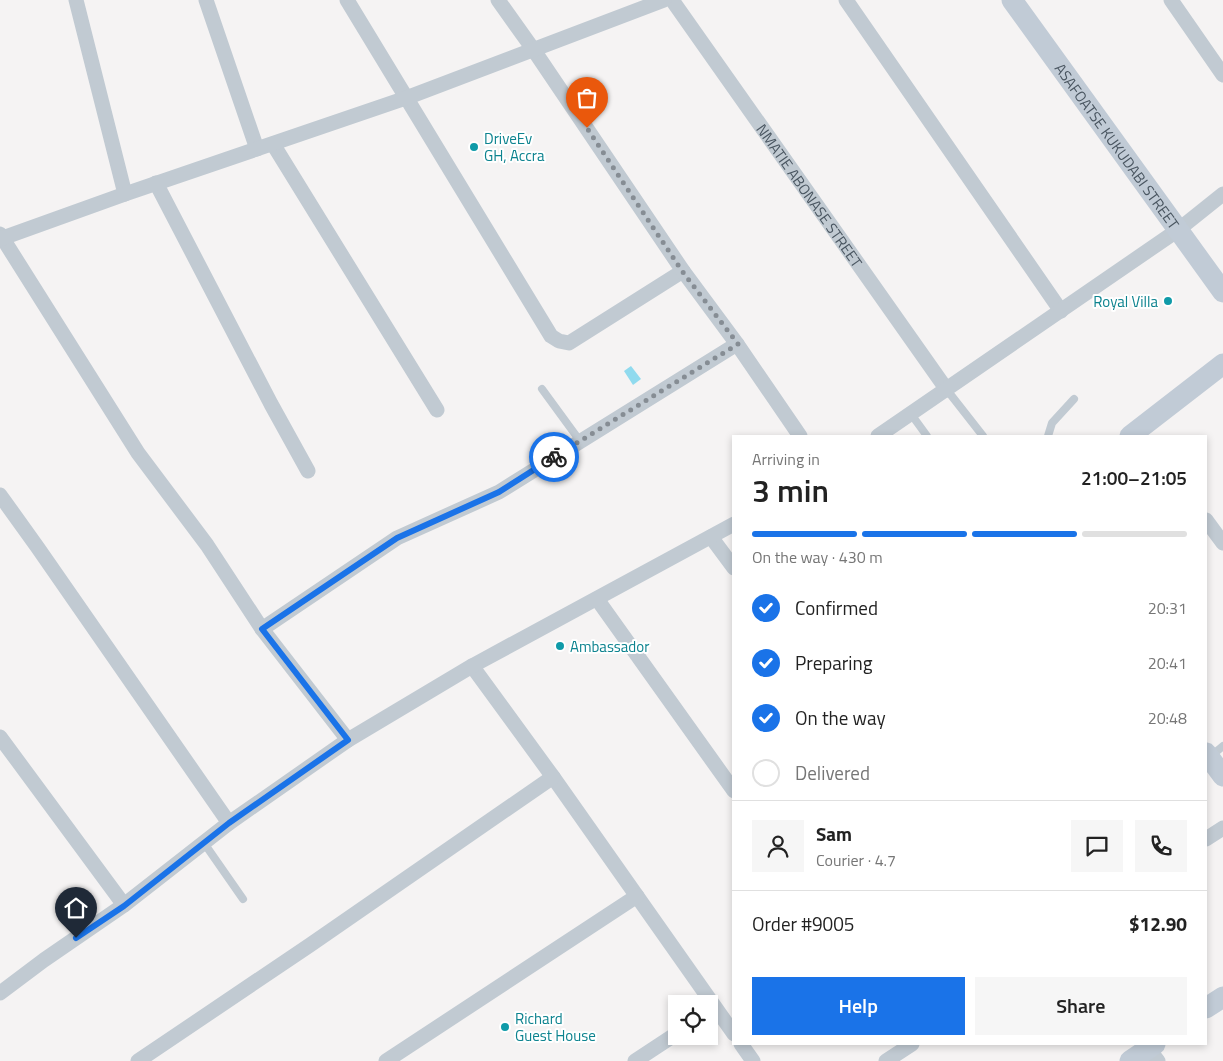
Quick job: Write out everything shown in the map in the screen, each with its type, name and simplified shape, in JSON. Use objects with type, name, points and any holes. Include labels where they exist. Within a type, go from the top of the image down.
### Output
[{"type":"street","points":[[76,0],[125,194]]},
{"type":"street","points":[[206,0],[257,149]]},
{"type":"street","points":[[346,0],[551,336],[559,341],[569,343],[682,271]]},
{"type":"street","points":[[498,0],[534,49],[682,271],[738,344],[799,435]]},
{"type":"street","points":[[348,740],[262,629],[207,545],[138,453],[0,237],[406,98],[664,0]]},
{"type":"street","name":"NMATIE ABONASE STREET","points":[[672,0],[947,390]]},
{"type":"street","points":[[846,0],[1061,311]]},
{"type":"street","name":"ASAFOATSE KUKUDABI STREET","points":[[1012,0],[1223,292]]},
{"type":"street","points":[[1171,0],[1223,75]]},
{"type":"street","points":[[273,144],[437,410]]},
{"type":"street","points":[[156,183],[308,471]]},
{"type":"street","points":[[880,435],[1178,230],[1223,194]]},
{"type":"street","points":[[262,629],[397,538],[499,492],[738,344]]},
{"type":"street","points":[[1139,434],[1223,364]]},
{"type":"street","points":[[0,495],[229,823]]},
{"type":"street","points":[[1207,521],[1223,543]]},
{"type":"street","points":[[0,993],[44,960],[124,906],[229,823],[348,740],[472,666],[732,525]]},
{"type":"street","points":[[711,537],[732,565]]},
{"type":"street","points":[[597,599],[732,788]]},
{"type":"street","points":[[472,666],[554,777],[637,896],[702,995]]},
{"type":"street","points":[[0,737],[5,752],[124,906]]},
{"type":"street","points":[[1213,752],[1223,776]]},
{"type":"street","points":[[138,1061],[554,777]]},
{"type":"street","points":[[1207,839],[1223,828]]},
{"type":"street","points":[[386,1061],[637,896]]},
{"type":"street","points":[[1207,1007],[1223,997]]},
{"type":"street","points":[[718,1017],[732,1032]]},
{"type":"street","points":[[635,1061],[668,1039]]},
{"type":"street","points":[[742,1045],[753,1061]]},
{"type":"street","points":[[886,1061],[910,1045]]},
{"type":"street","points":[[1130,1061],[1154,1051]]},
{"type":"lane","points":[[542,389],[580,441]]},
{"type":"lane","points":[[947,390],[982,435]]},
{"type":"lane","points":[[1048,435],[1052,423],[1074,399]]},
{"type":"lane","points":[[911,414],[926,435]]},
{"type":"lane","points":[[204,843],[244,899]]},
{"type":"water","points":[[631,366],[641,379],[633,385],[624,371]]},
{"type":"way so far","points":[[554,457],[738,344],[682,271],[587,128]]},
{"type":"place","name":"DriveEv GH, Accra","points":[[474,147]]},
{"type":"place","name":"Royal Villa","points":[[1168,301]]},
{"type":"place","name":"Ambassador","points":[[560,646]]},
{"type":"place","name":"Richard Guest House","points":[[505,1027]]},
{"type":"route","points":[[76,938],[124,906],[229,823],[348,740],[262,629],[397,538],[499,492],[554,457]]}]
